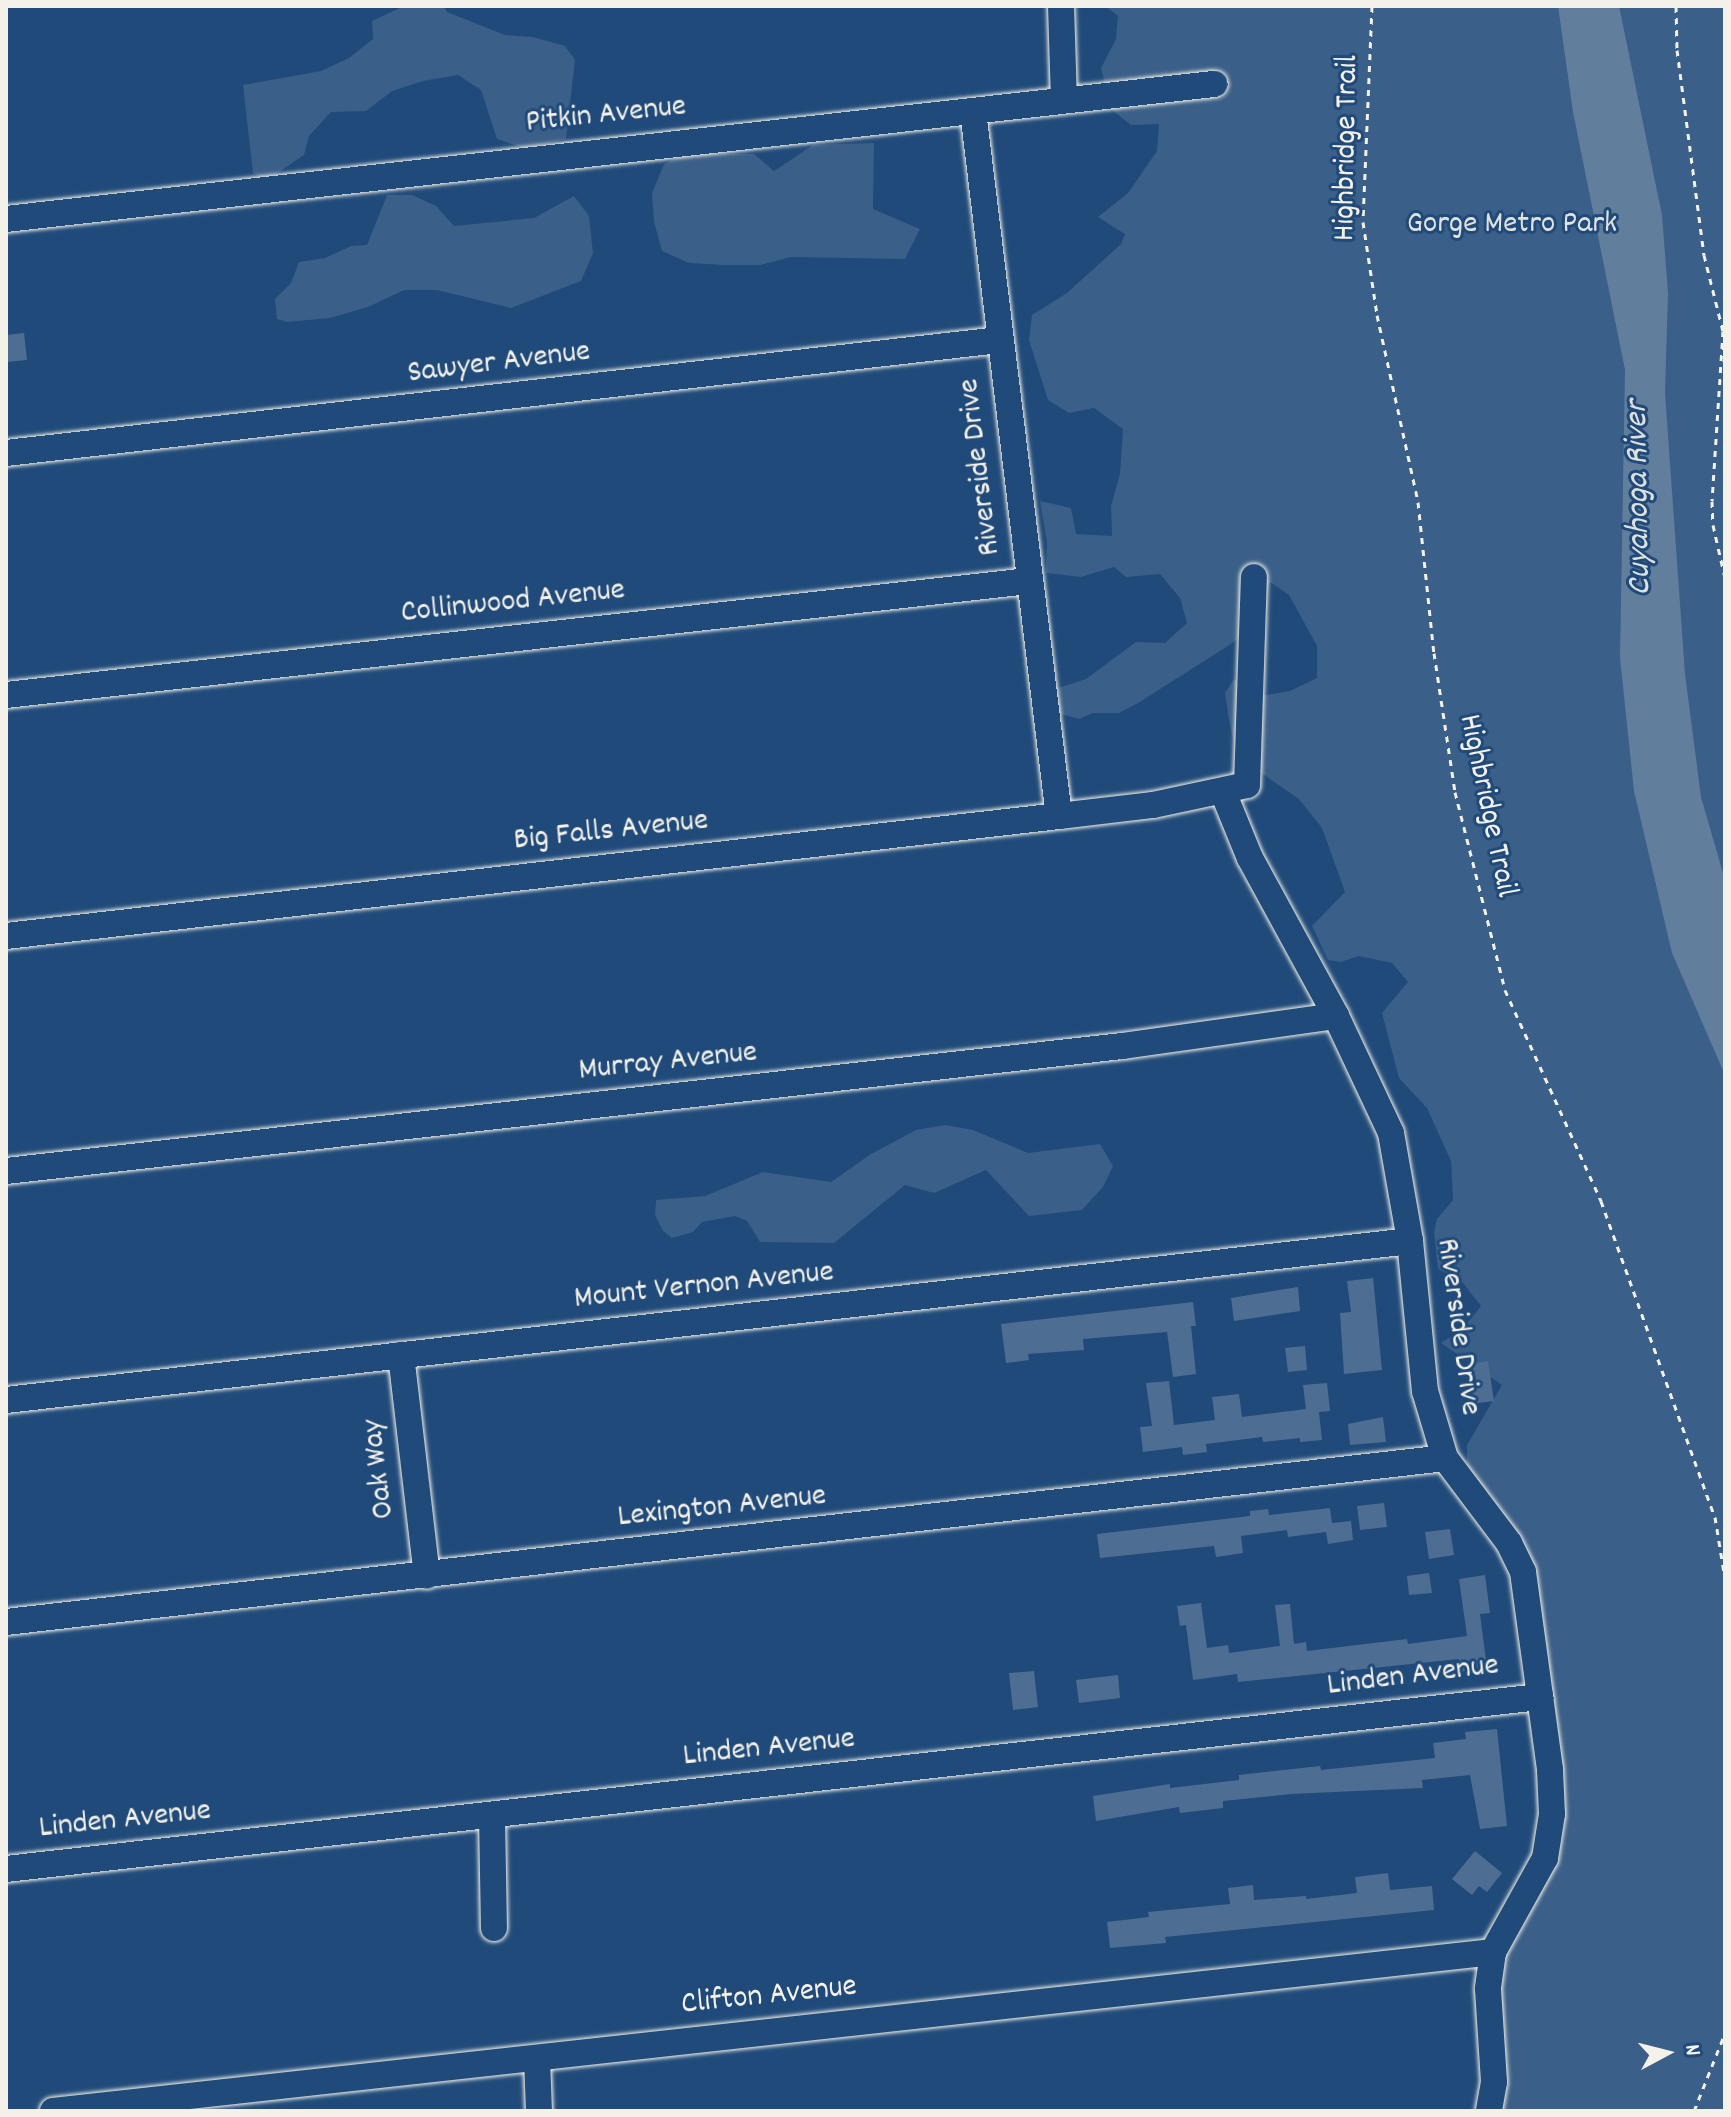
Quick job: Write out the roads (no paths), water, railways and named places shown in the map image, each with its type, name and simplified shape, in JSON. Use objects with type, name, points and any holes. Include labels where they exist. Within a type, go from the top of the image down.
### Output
[{"type":"street","points":[[1061,6],[1064,100]]},
{"type":"street","name":"Pitkin Avenue","points":[[6,219],[1214,84]]},
{"type":"street","name":"Riverside Drive","points":[[973,111],[1059,816]]},
{"type":"street","name":"Sawyer Avenue","points":[[6,453],[1000,340]]},
{"type":"street","points":[[1223,792],[1247,785],[1254,577]]},
{"type":"street","name":"Collinwood Avenue","points":[[6,695],[1029,581]]},
{"type":"street","name":"Riverside Drive","points":[[1223,792],[1250,858],[1336,1016],[1391,1133],[1410,1241],[1425,1391],[1445,1458],[1509,1543],[1523,1572],[1550,1770],[1550,1843],[1535,1881],[1493,1952],[1488,1989],[1494,2082],[1489,2111]]},
{"type":"street","name":"Big Falls Avenue","points":[[6,936],[1059,816],[1223,792]]},
{"type":"street","name":"Murray Avenue","points":[[6,1171],[1122,1046],[1336,1016]]},
{"type":"street","name":"Mount Vernon Avenue","points":[[6,1400],[1410,1241]]},
{"type":"street","name":"Oak Way","points":[[401,1355],[427,1575]]},
{"type":"street","name":"Lexington Avenue","points":[[6,1622],[1445,1458]]},
{"type":"street","name":"Linden Avenue","points":[[6,1869],[1540,1697]]},
{"type":"street","points":[[492,1816],[494,1928]]},
{"type":"street","name":"Clifton Avenue","points":[[53,2111],[1493,1952]]},
{"type":"street","points":[[537,2059],[539,2111]]},
{"type":"water","name":"Cuyahoga River","points":[[1558,6],[1619,6],[1662,215],[1668,293],[1665,393],[1685,674],[1701,797],[1725,880],[1725,1075],[1672,953],[1634,791],[1620,658],[1625,370],[1573,112]]},
{"type":"park label","name":"Gorge Metro Park","points":[[1512,225]]}]
